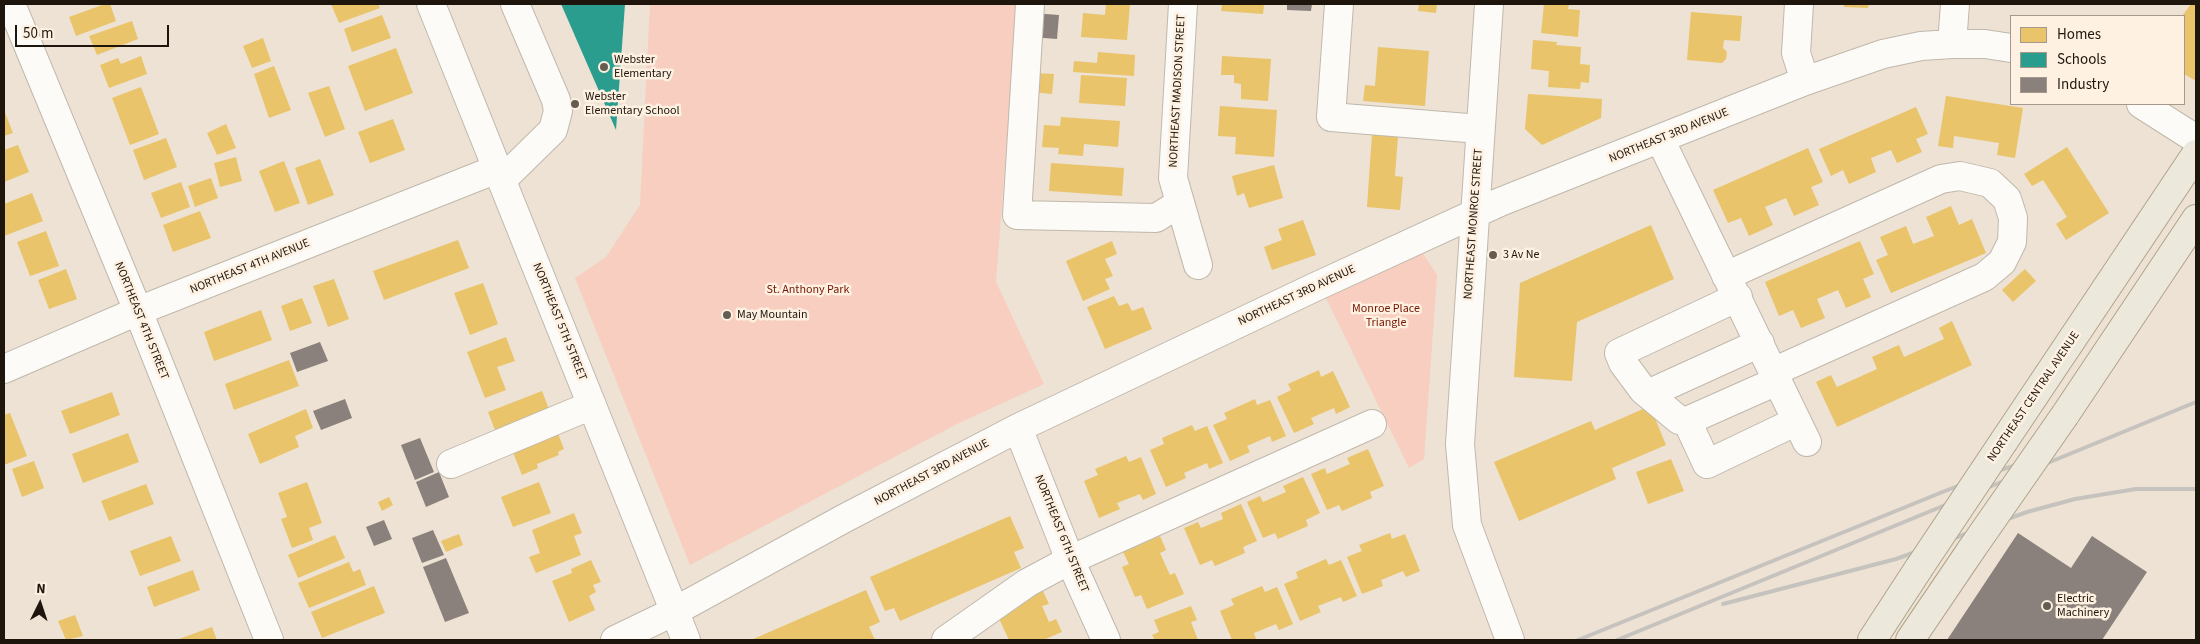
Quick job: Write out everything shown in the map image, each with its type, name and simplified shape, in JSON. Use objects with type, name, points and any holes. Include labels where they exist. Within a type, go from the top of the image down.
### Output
[{"type":"main road","name":"NORTHEAST CENTRAL AVENUE","points":[[1872,640],[2196,154]]},
{"type":"main road","points":[[1910,640],[2065,415],[2196,219]]},
{"type":"street","name":"NORTHEAST 4TH STREET","points":[[11,4],[138,311],[269,640]]},
{"type":"street","name":"NORTHEAST 5TH STREET","points":[[431,4],[686,640]]},
{"type":"street","points":[[500,175],[553,130],[558,111],[556,100],[515,4]]},
{"type":"street","points":[[1030,4],[1017,214],[1156,218],[1180,203]]},
{"type":"street","name":"NORTHEAST MADISON STREET","points":[[1183,4],[1173,178],[1198,265]]},
{"type":"street","points":[[1339,4],[1331,118],[1480,129]]},
{"type":"street","name":"NORTHEAST MONROE STREET","points":[[1489,4],[1460,444],[1467,525],[1510,639]]},
{"type":"street","points":[[1799,4],[1796,53],[1805,80]]},
{"type":"street","points":[[1952,44],[1955,4]]},
{"type":"street","name":"NORTHEAST 3RD AVENUE","points":[[615,640],[675,611],[1018,428],[1315,287],[1500,202],[1660,140],[1805,80],[1883,54],[1921,46],[1952,44],[1985,44],[2010,48]]},
{"type":"street","points":[[2143,105],[2196,139]]},
{"type":"street","points":[[1660,140],[1802,432],[1707,464],[1687,422]]},
{"type":"street","name":"NORTHEAST 4TH AVENUE","points":[[4,369],[138,311],[500,175]]},
{"type":"street","points":[[1960,176],[1990,183],[2007,199],[2012,218],[2012,242],[2002,262],[1984,277],[1775,376],[1687,422],[1679,420],[1648,394],[1623,363],[1619,353],[1732,287],[1941,179],[1960,176]]},
{"type":"street","points":[[1648,394],[1760,343]]},
{"type":"street","points":[[450,463],[592,405]]},
{"type":"street","points":[[946,640],[1027,583],[1070,560],[1372,424]]},
{"type":"street","name":"NORTHEAST 6TH STREET","points":[[1018,428],[1070,560],[1106,640]]},
{"type":"green space","name":"St. Anthony Park","points":[[650,4],[1017,4],[996,282],[1044,384],[957,424],[690,565],[575,278],[606,257],[640,205]]},
{"type":"green space","name":"Monroe Place Triangle","points":[[1420,249],[1437,275],[1424,459],[1409,468],[1326,298],[1331,288]]},
{"type":"building: Homes","points":[[105,4],[110,4],[116,21],[76,36],[69,17]]},
{"type":"building: Homes","points":[[331,4],[378,4],[380,8],[339,23]]},
{"type":"building: Homes","points":[[1106,4],[1130,4],[1127,40],[1081,37],[1083,13],[1105,15]]},
{"type":"building: Homes","points":[[1222,4],[1264,4],[1263,14],[1221,11]]},
{"type":"building: Homes","points":[[1419,4],[1437,4],[1436,13],[1418,11]]},
{"type":"building: Homes","points":[[1544,4],[1569,4],[1568,9],[1580,10],[1578,37],[1541,33]]},
{"type":"building: Homes","points":[[1844,4],[1869,4],[1868,8],[1844,7]]},
{"type":"building: Homes","points":[[2191,4],[2196,4],[2196,81],[2185,75],[2185,15],[2183,15]]},
{"type":"building: Homes","points":[[1691,12],[1742,16],[1740,41],[1724,40],[1723,48],[1727,52],[1726,59],[1722,63],[1687,60]]},
{"type":"building: Homes","points":[[382,15],[391,38],[352,52],[344,29]]},
{"type":"building: Homes","points":[[132,21],[138,39],[97,55],[89,36]]},
{"type":"building: Homes","points":[[263,38],[271,61],[252,68],[243,46]]},
{"type":"building: Homes","points":[[1533,40],[1557,42],[1556,45],[1581,47],[1580,64],[1590,65],[1589,83],[1581,82],[1580,89],[1548,87],[1549,71],[1531,69]]},
{"type":"building: Homes","points":[[1378,47],[1429,51],[1425,106],[1363,101],[1365,85],[1375,86]]},
{"type":"building: Homes","points":[[396,48],[413,93],[365,111],[348,66]]},
{"type":"building: Homes","points":[[1098,52],[1135,55],[1134,76],[1073,72],[1074,61],[1097,63]]},
{"type":"building: Homes","points":[[141,56],[147,74],[109,88],[100,65],[118,58],[121,64]]},
{"type":"building: Homes","points":[[1222,56],[1271,59],[1268,101],[1241,99],[1241,84],[1234,83],[1234,75],[1221,75]]},
{"type":"building: Homes","points":[[274,66],[291,110],[269,118],[254,74]]},
{"type":"building: Homes","points":[[1032,73],[1054,74],[1052,94],[1031,92]]},
{"type":"building: Homes","points":[[1081,75],[1127,78],[1125,106],[1079,103]]},
{"type":"building: Homes","points":[[329,86],[345,129],[325,137],[308,93]]},
{"type":"building: Homes","points":[[141,87],[159,134],[130,145],[112,98]]},
{"type":"building: Homes","points":[[1528,94],[1602,99],[1601,118],[1542,145],[1525,129]]},
{"type":"building: Homes","points":[[1946,96],[2023,108],[2015,158],[1997,155],[1999,143],[1954,136],[1953,148],[1938,146]]},
{"type":"building: Homes","points":[[1220,106],[1277,110],[1274,157],[1235,154],[1236,137],[1218,136]]},
{"type":"building: Homes","points":[[1916,107],[1928,134],[1916,139],[1922,152],[1897,163],[1891,150],[1871,158],[1876,172],[1849,184],[1843,170],[1831,176],[1819,149]]},
{"type":"building: Homes","points":[[4,110],[13,133],[4,136]]},
{"type":"building: Homes","points":[[1061,117],[1120,121],[1118,147],[1084,144],[1083,156],[1058,154],[1059,148],[1042,147],[1044,125],[1060,126]]},
{"type":"building: Homes","points":[[393,119],[405,150],[370,163],[358,132]]},
{"type":"building: Homes","points":[[226,124],[236,148],[217,155],[207,133]]},
{"type":"building: Homes","points":[[1372,134],[1398,136],[1395,176],[1403,177],[1400,210],[1367,207]]},
{"type":"building: Homes","points":[[166,138],[177,167],[144,180],[133,150]]},
{"type":"building: Homes","points":[[18,145],[29,172],[4,182],[4,150]]},
{"type":"building: Homes","points":[[2067,147],[2109,213],[2066,240],[2056,224],[2067,217],[2043,180],[2032,186],[2024,174]]},
{"type":"building: Homes","points":[[1808,148],[1823,182],[1811,187],[1819,205],[1794,216],[1786,198],[1765,207],[1773,225],[1749,236],[1741,218],[1728,223],[1713,190]]},
{"type":"building: Homes","points":[[236,157],[242,181],[220,187],[214,163]]},
{"type":"building: Homes","points":[[320,159],[334,195],[308,205],[295,168]]},
{"type":"building: Homes","points":[[284,161],[300,203],[275,212],[259,171]]},
{"type":"building: Homes","points":[[1051,163],[1124,168],[1122,196],[1049,191]]},
{"type":"building: Homes","points":[[1274,165],[1283,198],[1249,208],[1244,193],[1237,196],[1232,176]]},
{"type":"building: Homes","points":[[211,178],[218,198],[195,207],[188,186]]},
{"type":"building: Homes","points":[[181,182],[190,207],[161,218],[151,193]]},
{"type":"building: Homes","points":[[32,193],[43,221],[4,236],[4,204]]},
{"type":"building: Homes","points":[[1951,206],[1959,225],[1972,219],[1986,253],[1891,293],[1876,260],[1888,255],[1880,237],[1906,226],[1913,244],[1934,236],[1926,217]]},
{"type":"building: Homes","points":[[200,211],[211,238],[173,252],[163,225]]},
{"type":"building: Homes","points":[[1303,220],[1316,255],[1272,270],[1264,247],[1282,240],[1278,229]]},
{"type":"building: Homes","points":[[1651,225],[1674,279],[1577,322],[1572,381],[1514,377],[1520,283]]},
{"type":"building: Homes","points":[[46,231],[59,266],[30,276],[17,242]]},
{"type":"building: Homes","points":[[458,240],[469,268],[384,300],[373,271]]},
{"type":"building: Homes","points":[[1112,241],[1117,254],[1105,259],[1113,276],[1105,279],[1110,289],[1083,301],[1066,261]]},
{"type":"building: Homes","points":[[1860,241],[1874,274],[1863,279],[1871,297],[1846,308],[1838,290],[1817,299],[1825,318],[1801,328],[1793,310],[1779,316],[1765,282]]},
{"type":"building: Homes","points":[[66,269],[77,299],[49,309],[38,280]]},
{"type":"building: Homes","points":[[2025,269],[2036,281],[2013,302],[2002,290]]},
{"type":"building: Homes","points":[[334,279],[349,319],[328,327],[313,286]]},
{"type":"building: Homes","points":[[483,283],[498,324],[470,335],[454,293]]},
{"type":"building: Homes","points":[[1114,296],[1119,306],[1128,303],[1132,311],[1143,307],[1152,329],[1105,349],[1087,307]]},
{"type":"building: Homes","points":[[302,298],[312,323],[290,331],[281,306]]},
{"type":"building: Homes","points":[[261,310],[272,340],[214,361],[204,332]]},
{"type":"building: Homes","points":[[1952,321],[1972,365],[1837,427],[1816,382],[1831,375],[1837,387],[1877,369],[1872,357],[1899,345],[1904,357],[1944,339],[1939,328]]},
{"type":"building: Homes","points":[[506,337],[515,361],[497,367],[506,390],[485,398],[467,352]]},
{"type":"building: Homes","points":[[289,360],[299,386],[234,410],[225,384]]},
{"type":"building: Homes","points":[[1319,370],[1321,377],[1333,371],[1350,407],[1336,414],[1334,408],[1311,418],[1314,424],[1294,433],[1277,397],[1291,390],[1288,384]]},
{"type":"building: Homes","points":[[542,391],[552,417],[507,435],[503,427],[495,430],[488,412]]},
{"type":"building: Homes","points":[[112,392],[120,415],[70,434],[61,411]]},
{"type":"building: Homes","points":[[1255,399],[1257,405],[1270,400],[1286,436],[1272,442],[1270,436],[1247,446],[1250,452],[1230,461],[1213,425],[1227,419],[1224,413]]},
{"type":"building: Homes","points":[[1650,406],[1666,445],[1612,468],[1616,479],[1519,521],[1494,462],[1591,421],[1595,430]]},
{"type":"building: Homes","points":[[306,409],[313,428],[295,436],[299,447],[260,464],[248,434]]},
{"type":"building: Homes","points":[[10,413],[27,456],[4,465],[4,415]]},
{"type":"building: Homes","points":[[1192,425],[1195,431],[1207,426],[1223,463],[1209,469],[1207,463],[1184,473],[1186,478],[1166,487],[1150,450],[1164,444],[1162,438]]},
{"type":"building: Homes","points":[[557,431],[564,449],[558,452],[559,455],[537,464],[538,468],[522,475],[510,445]]},
{"type":"building: Homes","points":[[128,433],[139,462],[83,483],[72,454]]},
{"type":"building: Homes","points":[[1368,449],[1384,486],[1370,492],[1372,498],[1342,511],[1339,505],[1327,510],[1311,474],[1325,468],[1327,474],[1350,464],[1347,458]]},
{"type":"building: Homes","points":[[1126,456],[1129,462],[1141,457],[1156,494],[1143,500],[1140,494],[1117,503],[1120,509],[1099,518],[1084,481],[1098,475],[1095,469]]},
{"type":"building: Homes","points":[[1671,459],[1684,491],[1648,504],[1636,472]]},
{"type":"building: Homes","points":[[34,461],[44,488],[22,497],[12,469]]},
{"type":"building: Homes","points":[[1303,477],[1320,513],[1306,520],[1308,526],[1278,539],[1275,533],[1263,538],[1247,502],[1260,496],[1263,502],[1286,492],[1283,486]]},
{"type":"building: Homes","points":[[307,482],[322,523],[309,528],[313,540],[292,548],[281,519],[287,517],[278,493]]},
{"type":"building: Homes","points":[[539,482],[551,513],[513,527],[501,497]]},
{"type":"building: Homes","points":[[146,484],[154,504],[109,521],[101,501]]},
{"type":"building: Homes","points":[[389,497],[393,505],[382,511],[378,502]]},
{"type":"building: Homes","points":[[1241,504],[1257,541],[1243,547],[1245,553],[1215,566],[1212,560],[1200,565],[1184,528],[1198,522],[1201,528],[1223,519],[1221,513]]},
{"type":"building: Homes","points":[[574,513],[582,533],[574,536],[581,555],[536,573],[529,557],[540,553],[532,530]]},
{"type":"building: Homes","points":[[1010,516],[1024,548],[1014,552],[1021,568],[900,621],[894,608],[885,611],[870,577]]},
{"type":"building: Homes","points":[[1390,533],[1392,539],[1405,534],[1420,571],[1406,577],[1403,571],[1381,580],[1383,586],[1362,594],[1347,557],[1362,551],[1359,545]]},
{"type":"building: Homes","points":[[459,534],[463,545],[446,552],[441,541]]},
{"type":"building: Homes","points":[[335,535],[345,558],[298,578],[288,555]]},
{"type":"building: Homes","points":[[171,536],[181,561],[140,576],[130,551]]},
{"type":"building: Homes","points":[[1160,536],[1166,550],[1160,553],[1170,575],[1175,573],[1184,594],[1147,609],[1141,595],[1135,597],[1122,567],[1129,564],[1123,552]]},
{"type":"building: Homes","points":[[1326,559],[1329,565],[1341,560],[1357,596],[1343,602],[1341,597],[1318,606],[1321,612],[1300,621],[1284,584],[1298,578],[1296,572]]},
{"type":"building: Homes","points":[[591,560],[601,582],[593,585],[596,592],[589,596],[595,610],[569,622],[552,581],[572,573],[571,569]]},
{"type":"building: Homes","points":[[349,562],[353,572],[360,569],[366,585],[309,608],[298,583]]},
{"type":"building: Homes","points":[[193,570],[200,590],[154,607],[147,587]]},
{"type":"building: Homes","points":[[374,586],[385,613],[322,638],[311,612]]},
{"type":"building: Homes","points":[[1262,586],[1265,592],[1277,587],[1293,624],[1279,630],[1276,624],[1254,633],[1256,639],[1254,640],[1232,640],[1220,611],[1234,605],[1231,599]]},
{"type":"building: Homes","points":[[1042,589],[1049,604],[1042,606],[1049,622],[1056,619],[1062,632],[1043,640],[1009,640],[995,610]]},
{"type":"building: Homes","points":[[866,590],[880,622],[869,627],[875,640],[751,640]]},
{"type":"building: Homes","points":[[1191,606],[1197,620],[1191,622],[1198,640],[1155,640],[1152,635],[1159,632],[1154,620]]},
{"type":"building: Homes","points":[[75,615],[83,636],[66,640],[58,621]]},
{"type":"building: Homes","points":[[212,627],[217,640],[176,640]]},
{"type":"building: Schools","name":"Webster Elementary","points":[[561,4],[625,4],[616,130]]},
{"type":"building: Industry","points":[[1287,4],[1312,4],[1311,11],[1287,10]]},
{"type":"building: Industry","points":[[1033,13],[1059,15],[1057,39],[1031,37]]},
{"type":"building: Industry","points":[[320,342],[328,361],[297,372],[290,353]]},
{"type":"building: Industry","points":[[345,399],[352,418],[321,430],[313,411]]},
{"type":"building: Industry","points":[[420,438],[434,472],[415,480],[401,445]]},
{"type":"building: Industry","points":[[439,472],[449,497],[426,507],[416,482]]},
{"type":"building: Industry","points":[[384,520],[392,539],[374,546],[366,527]]},
{"type":"building: Industry","points":[[433,530],[444,555],[422,563],[412,538]]},
{"type":"building: Industry","name":"Electric Machinery","points":[[2018,533],[2071,568],[2092,536],[2147,572],[2102,640],[1947,640]]},
{"type":"building: Industry","points":[[446,558],[469,613],[445,622],[423,567]]},
{"type":"railway","points":[[1617,640],[2196,402]]},
{"type":"railway","points":[[1578,640],[1945,491],[2000,470],[2054,454]]},
{"type":"railway","points":[[1723,604],[1896,559],[2027,512],[2075,499],[2136,489],[2196,489]]},
{"type":"place","name":"Webster Elementary","points":[[604,67]]},
{"type":"place","name":"Webster Elementary School","points":[[575,104]]},
{"type":"place","name":"3 Av Ne","points":[[1493,255]]},
{"type":"place","name":"May Mountain","points":[[727,315]]},
{"type":"place","name":"Electric Machinery","points":[[2047,606]]}]
